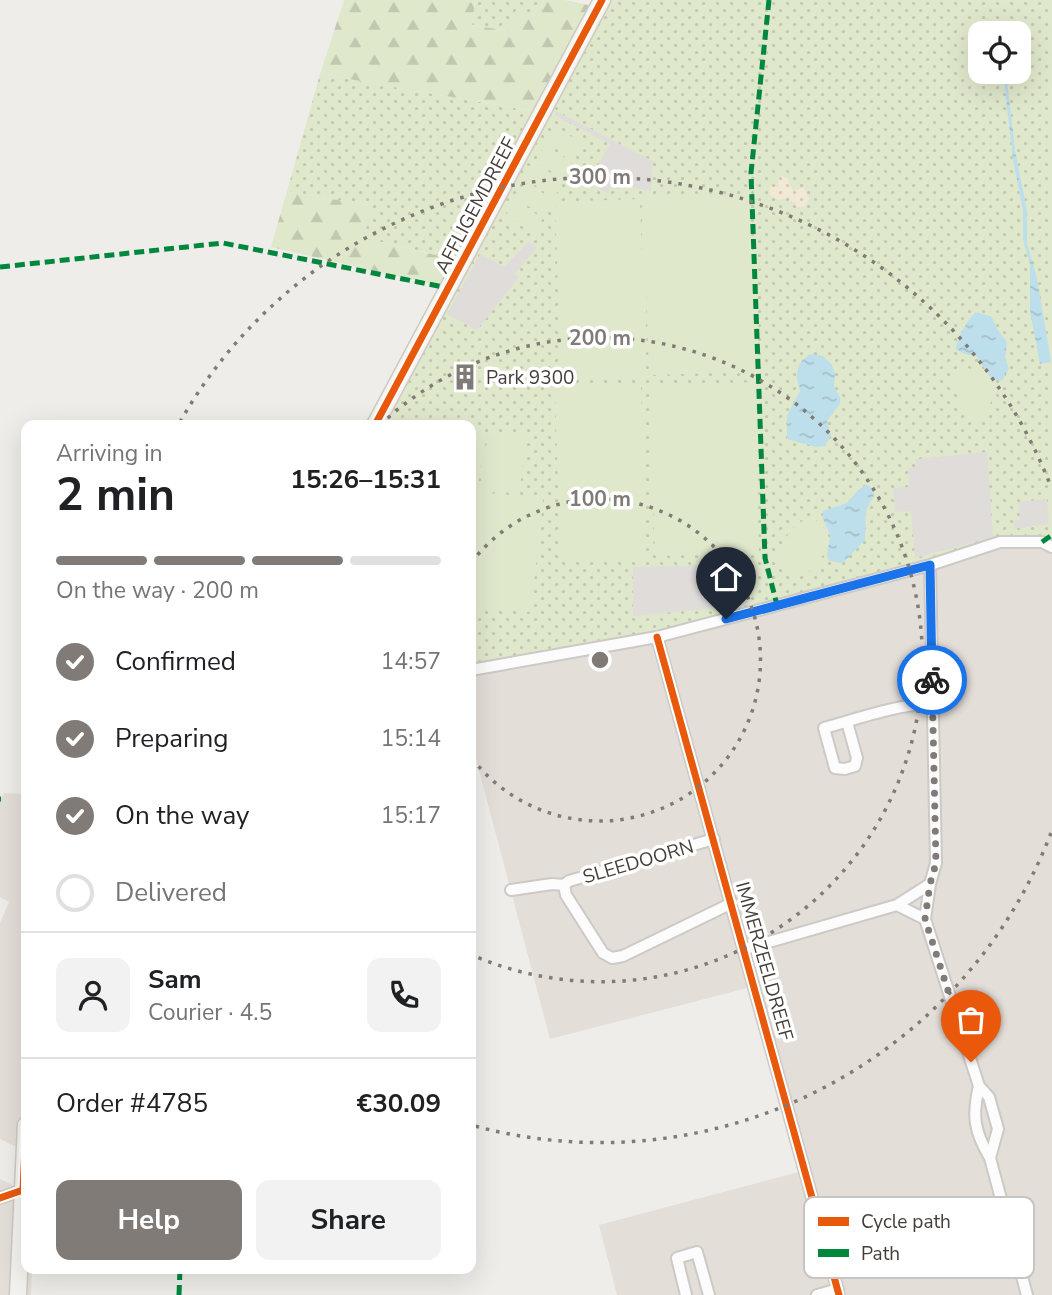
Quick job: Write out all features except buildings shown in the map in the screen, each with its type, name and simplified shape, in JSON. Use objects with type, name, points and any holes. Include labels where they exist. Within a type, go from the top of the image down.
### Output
[{"type":"street","name":"AFFLIGEMDREEF","points":[[378,420],[602,0]]},
{"type":"street","points":[[476,669],[657,637],[930,565],[1000,541],[1042,542],[1052,547]]},
{"type":"street","points":[[930,565],[936,863],[925,919],[979,1086],[989,1097],[998,1129],[990,1158]]},
{"type":"street","name":"IMMERZEELDREEF","points":[[657,637],[813,1197]]},
{"type":"street","points":[[848,722],[857,758],[855,766],[835,768],[824,728],[910,704],[933,703]]},
{"type":"street","name":"SLEEDOORN","points":[[511,890],[552,884],[564,885],[579,877],[714,839]]},
{"type":"street","points":[[745,949],[897,905],[930,884]]},
{"type":"street","name":"SLEEDOORN","points":[[564,885],[566,895],[603,953],[612,958],[634,951],[732,903]]},
{"type":"street","points":[[897,905],[925,919]]},
{"type":"street","points":[[979,1086],[973,1111],[979,1139],[990,1158],[1001,1197]]},
{"type":"street","points":[[0,1198],[21,1191]]},
{"type":"street","points":[[18,1295],[21,1232]]},
{"type":"street","points":[[686,1295],[677,1258],[697,1252],[709,1295]]},
{"type":"street","points":[[1022,1278],[1027,1295]]},
{"type":"street","points":[[817,1295],[839,1292]]},
{"type":"shaded area","points":[[556,111],[653,161],[651,191],[621,185],[618,190],[610,187],[608,194],[588,182],[610,144],[554,115]]},
{"type":"shaded area","points":[[528,242],[537,247],[515,274],[519,277],[477,330],[447,314],[480,254],[504,267]]},
{"type":"shaded area","points":[[987,452],[993,537],[915,558],[911,511],[895,512],[893,488],[909,487],[908,468],[916,467],[916,459]]},
{"type":"shaded area","points":[[1047,499],[1049,524],[1015,529],[1014,521],[1020,519],[1018,502]]},
{"type":"shaded area","points":[[1052,534],[1052,1295],[617,1295],[599,1225],[806,1170],[755,986],[550,1039],[476,759],[476,669],[1000,542],[1042,542]]},
{"type":"shaded area","points":[[730,565],[750,605],[633,616],[633,567]]},
{"type":"shaded area","points":[[4,793],[21,794],[21,1149],[0,1139],[0,923],[9,902],[0,897],[0,801]]},
{"type":"shaded area","points":[[0,1179],[21,1189],[21,1274],[32,1274],[31,1295],[0,1295]]},
{"type":"green space","points":[[344,0],[475,0],[472,25],[509,31],[513,11],[541,14],[544,0],[565,0],[593,6],[537,112],[320,74]]},
{"type":"green space","points":[[475,0],[544,0],[541,14],[510,31],[472,25]]},
{"type":"green space","points":[[602,0],[1052,0],[1052,534],[1042,542],[1000,542],[658,637],[476,669],[476,420],[378,420]]},
{"type":"green space","points":[[320,74],[537,112],[476,227],[460,221],[445,257],[364,238],[370,206],[287,191]]},
{"type":"green space","points":[[554,127],[583,143],[575,159],[545,143]]},
{"type":"green space","points":[[544,146],[573,162],[565,178],[535,162]]},
{"type":"green space","points":[[534,164],[564,180],[555,196],[525,180]]},
{"type":"green space","points":[[524,183],[554,199],[545,215],[515,199]]},
{"type":"green space","points":[[287,191],[371,206],[364,238],[444,257],[460,221],[476,227],[448,288],[271,247]]},
{"type":"green space","points":[[750,194],[755,372],[649,375],[643,198]]},
{"type":"green space","points":[[640,199],[646,377],[561,380],[555,202]]},
{"type":"green space","points":[[514,201],[543,218],[535,233],[505,217]]},
{"type":"green space","points":[[966,368],[983,376],[994,392],[987,414],[979,420],[966,418],[952,383]]},
{"type":"green space","points":[[754,382],[759,553],[655,556],[649,386]]},
{"type":"green space","points":[[641,385],[645,559],[560,561],[555,387]]},
{"type":"green space","points":[[476,429],[485,430],[476,489]]},
{"type":"green space","points":[[488,431],[527,436],[519,494],[481,489]]},
{"type":"green space","points":[[476,492],[543,499],[531,612],[476,606]]},
{"type":"green space","points":[[811,518],[821,523],[828,536],[823,555],[817,565],[801,576],[784,573],[779,563],[780,549],[799,523]]},
{"type":"sand","points":[[781,176],[787,178],[793,191],[805,189],[809,199],[804,207],[796,207],[789,197],[778,200],[771,196],[769,189],[771,186],[779,187],[778,180]]},
{"type":"water","points":[[1004,84],[1007,84],[1015,150],[1027,211],[1027,243],[1037,278],[1051,362],[1040,364],[1030,311],[1030,264],[1023,240],[1023,211],[1013,160]]},
{"type":"water","points":[[976,312],[992,317],[1007,342],[1005,359],[1009,368],[1002,381],[992,379],[976,356],[956,349],[963,329]]},
{"type":"water","points":[[810,354],[823,356],[832,365],[835,374],[834,387],[840,397],[840,404],[827,421],[831,435],[825,446],[816,447],[787,439],[787,416],[800,391],[797,380],[799,366]]},
{"type":"water","points":[[866,485],[870,486],[874,495],[866,511],[865,540],[843,563],[829,561],[827,554],[830,537],[823,511],[847,503]]},
{"type":"marked path","points":[[769,0],[751,173],[765,558],[777,605]]},
{"type":"marked path","points":[[0,267],[223,243],[448,288]]},
{"type":"marked path","points":[[1042,542],[1052,535]]},
{"type":"marked path","points":[[179,1295],[180,1274]]},
{"type":"cycle path","points":[[378,420],[602,0]]},
{"type":"cycle path","points":[[657,637],[812,1197]]},
{"type":"cycle path","points":[[0,1198],[21,1191]]},
{"type":"cycle path","points":[[834,1278],[839,1295]]},
{"type":"way so far","points":[[932,680],[936,863],[925,919],[971,1062]]},
{"type":"place","name":"Park 9300","points":[[465,377]]},
{"type":"route","points":[[726,619],[930,565],[932,680]]}]
